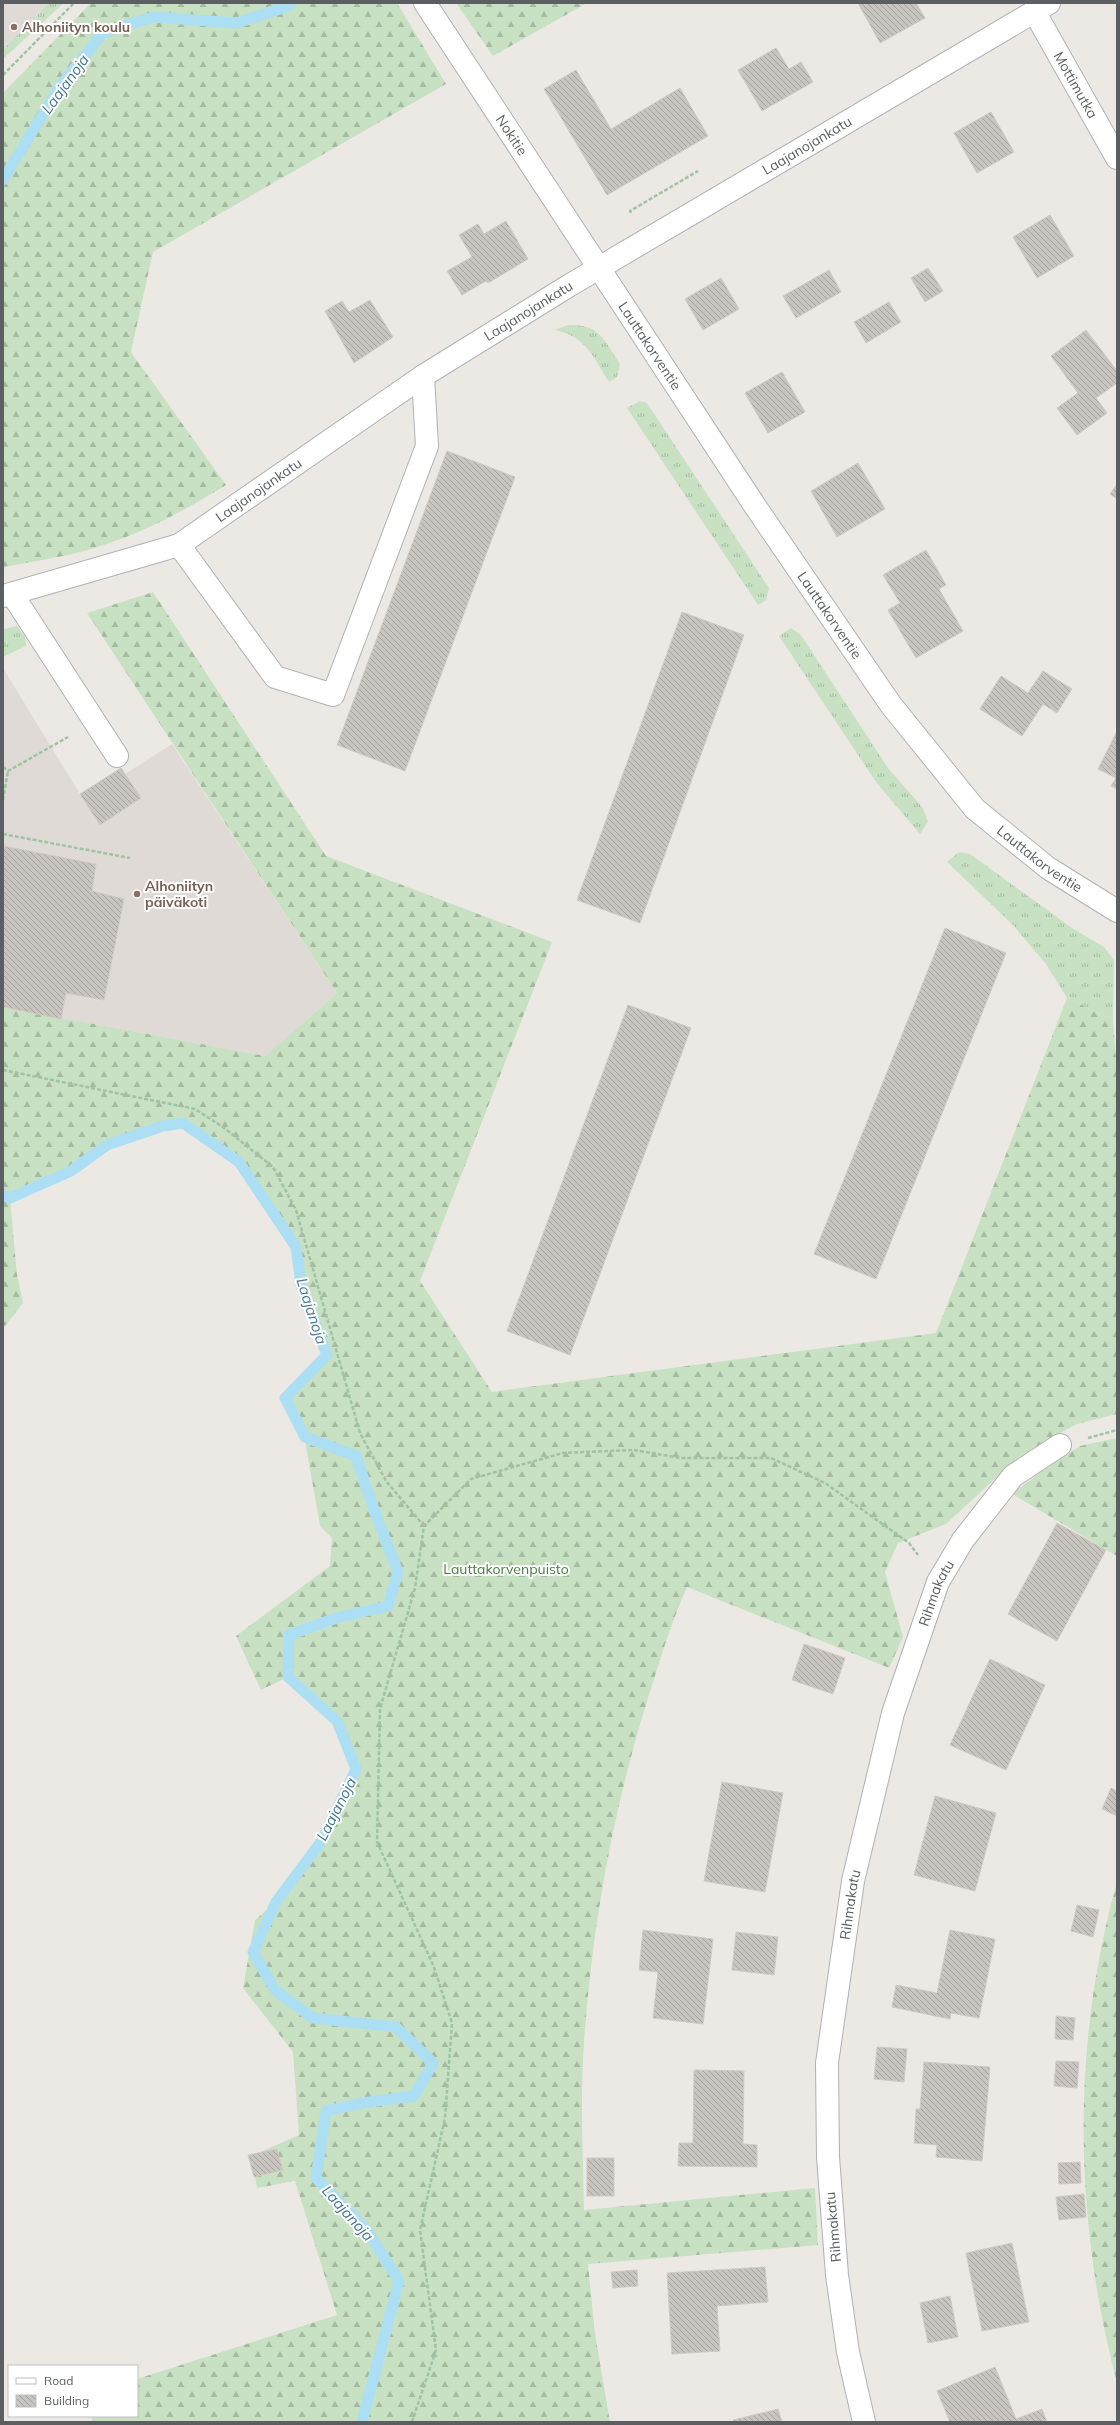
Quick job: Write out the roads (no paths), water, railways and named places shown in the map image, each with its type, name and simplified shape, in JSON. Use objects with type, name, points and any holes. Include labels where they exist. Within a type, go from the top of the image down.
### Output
[{"type":"street","name":"Nokitie","points":[[425,3],[599,267]]},
{"type":"street","name":"Laajanojankatu","points":[[8,595],[179,545],[423,376],[599,267],[1041,7]]},
{"type":"street","name":"Mottimutka","points":[[1041,7],[1117,158]]},
{"type":"street","name":"Lauttakorventie","points":[[599,267],[813,593],[896,711],[976,809],[1048,868],[1117,911]]},
{"type":"street","points":[[179,545],[275,677],[333,695],[427,446],[423,376]]},
{"type":"street","points":[[8,595],[94,721],[116,756]]},
{"type":"street","name":"Rihmakatu","points":[[864,2422],[848,2352],[834,2250],[828,2157],[827,2063],[853,1881],[893,1713],[938,1582],[963,1540],[1013,1476],[1060,1445]]},
{"type":"waterway","name":"Laajanoja","points":[[3,180],[60,86],[103,33],[153,17],[237,23],[288,6],[291,3]]},
{"type":"waterway","name":"Laajanoja","points":[[3,1195],[10,1198],[71,1171],[107,1145],[163,1126],[183,1123],[239,1162],[296,1247],[301,1285],[327,1355],[285,1398],[305,1437],[356,1456],[375,1513],[398,1572],[388,1606],[336,1618],[289,1635],[288,1677],[337,1721],[356,1769],[323,1839],[276,1902],[253,1952],[275,1990],[313,2018],[396,2027],[433,2063],[414,2096],[362,2103],[326,2111],[316,2178],[366,2229],[399,2281],[362,2422]]},
{"type":"place","name":"Alhoniityn koulu","points":[[14,27]]},
{"type":"place","name":"Alhoniityn päiväkoti","points":[[137,894]]},
{"type":"park label","name":"Lauttakorvenpuisto","points":[[506,1569]]}]
